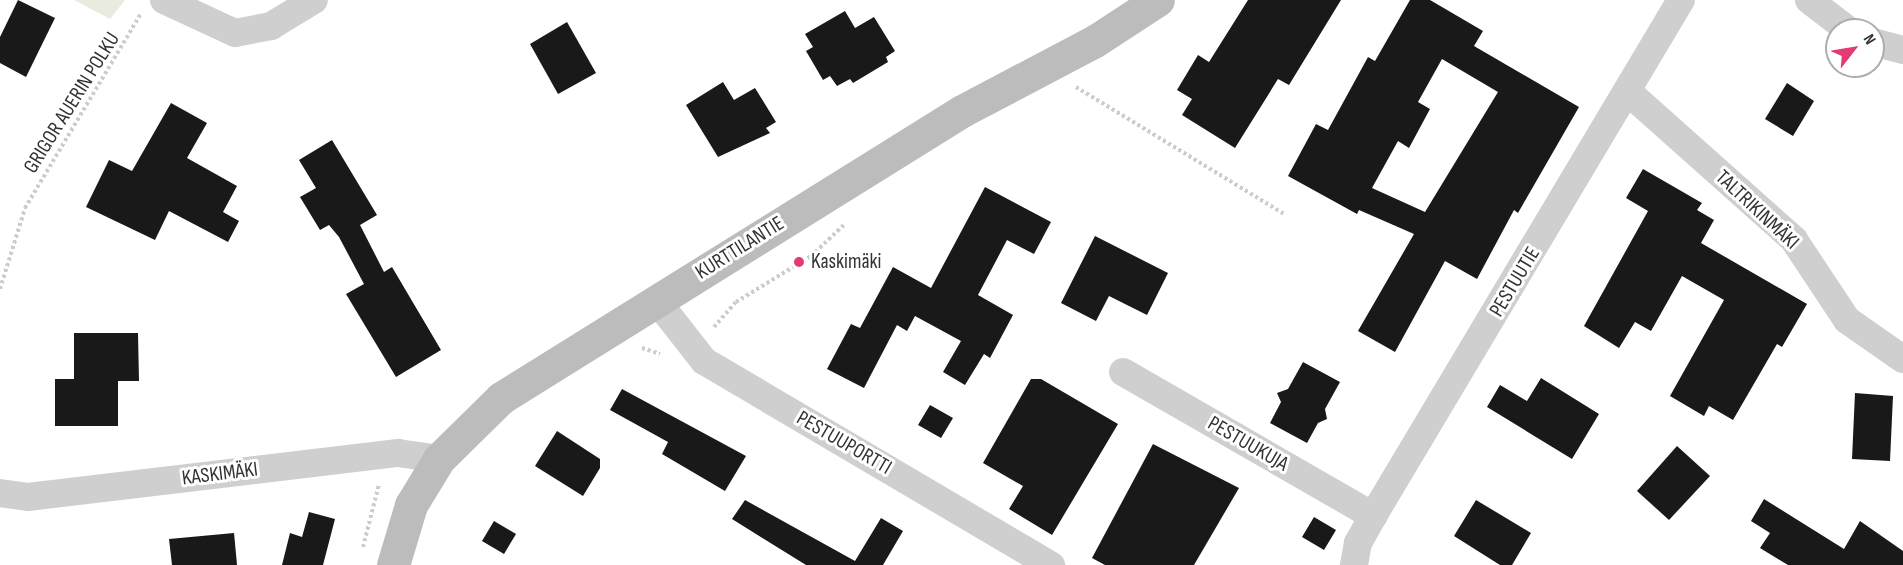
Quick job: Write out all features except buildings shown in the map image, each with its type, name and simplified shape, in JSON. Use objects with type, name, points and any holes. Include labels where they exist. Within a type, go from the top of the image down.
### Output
[{"type":"street","points":[[153,5],[235,33],[272,26],[314,0]]},
{"type":"street","name":"KURTTILANTIE","points":[[393,565],[411,505],[439,459],[501,398],[952,117],[1043,67],[1095,42],[1158,0]]},
{"type":"street","name":"PESTUUTIE","points":[[1354,565],[1358,543],[1373,516],[1681,0]]},
{"type":"street","points":[[1809,0],[1832,18]]},
{"type":"street","points":[[1885,45],[1903,50]]},
{"type":"street","name":"TALTRIKINMÄKI","points":[[1627,91],[1794,240],[1847,320],[1903,359]]},
{"type":"street","name":"PESTUUPORTTI","points":[[657,301],[704,361],[1051,565]]},
{"type":"street","name":"PESTUUKUJA","points":[[1123,372],[1373,516]]},
{"type":"street","name":"KASKIMÄKI","points":[[0,493],[28,497],[398,453],[439,459]]},
{"type":"path","name":"GRIGOR AUERIN POLKU","points":[[0,289],[25,208],[153,5]]},
{"type":"path","points":[[1043,67],[1286,215]]},
{"type":"path","points":[[361,555],[382,474]]},
{"type":"shaded area","points":[[74,0],[125,0],[110,19]]},
{"type":"place","name":"Kaskimäki","points":[[799,262]]}]
